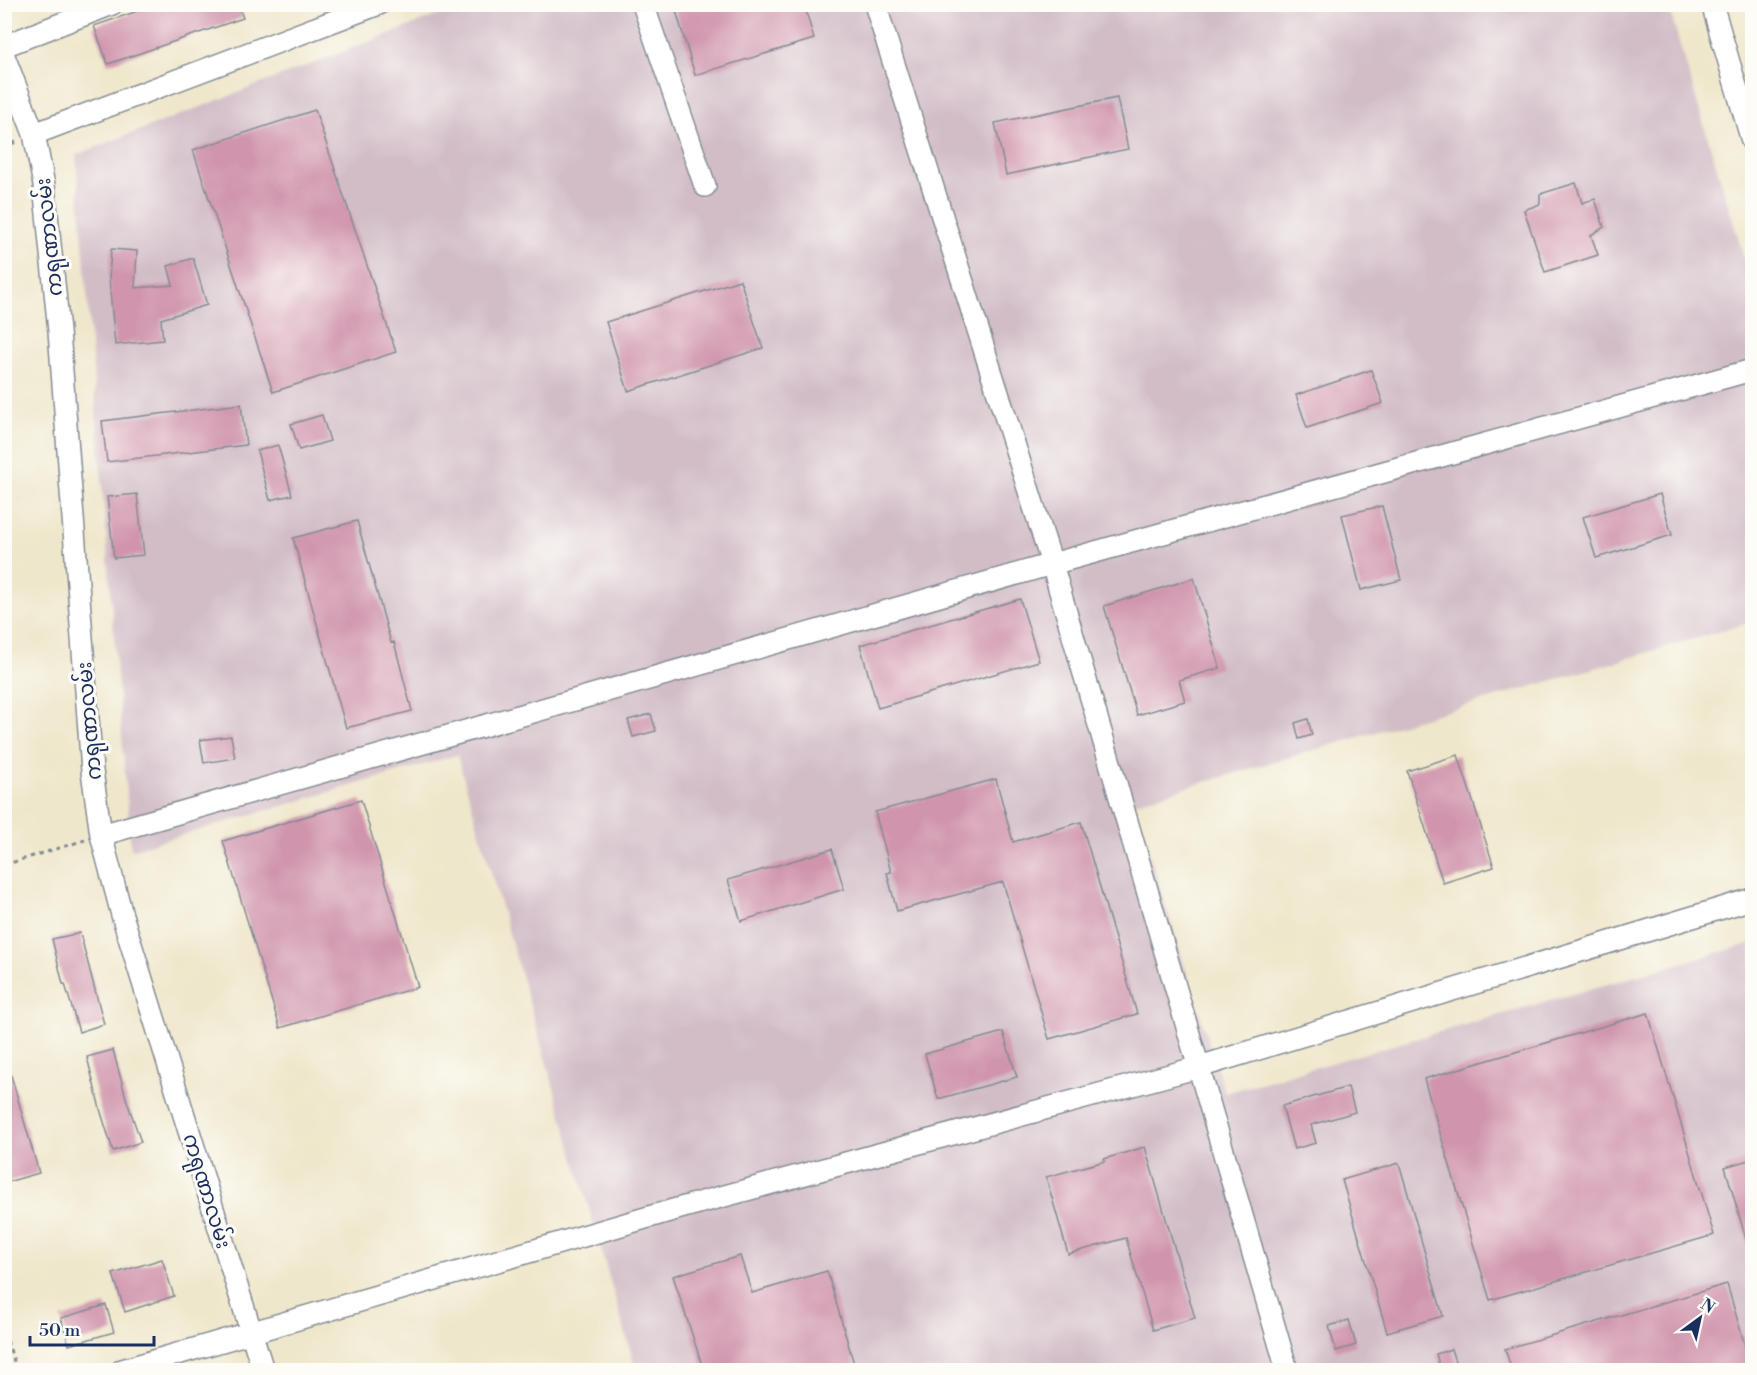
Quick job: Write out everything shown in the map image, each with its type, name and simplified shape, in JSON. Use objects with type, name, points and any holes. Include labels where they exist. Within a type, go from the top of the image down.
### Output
[{"type":"street","points":[[4,46],[112,4]]},
{"type":"street","points":[[34,135],[379,4]]},
{"type":"street","points":[[643,4],[705,186]]},
{"type":"street","points":[[874,4],[1052,564],[1287,1371]]},
{"type":"street","points":[[1712,4],[1752,141]]},
{"type":"street","name":"ကရုဏာလမ်း","points":[[4,56],[34,135],[44,185],[57,308],[92,771],[101,836],[122,915],[263,1371]]},
{"type":"street","points":[[101,836],[1052,564],[1752,370]]},
{"type":"street","points":[[122,1371],[673,1209],[1199,1067],[1752,899]]},
{"type":"path","points":[[4,864],[101,836]]},
{"type":"path","points":[[4,1332],[17,1371]]},
{"type":"shaded area","points":[[438,5],[1668,5],[1752,284],[1752,622],[1133,803],[1225,1093],[1752,943],[1752,1370],[636,1370],[457,755],[131,850],[76,155],[441,14]]},
{"type":"building","points":[[158,4],[238,4],[243,18],[108,64],[94,26]]},
{"type":"building","points":[[674,4],[804,4],[814,39],[695,75]]},
{"type":"building","points":[[1117,98],[1128,149],[1006,175],[995,123]]},
{"type":"building","points":[[315,110],[396,352],[273,392],[193,150]]},
{"type":"building","points":[[1576,183],[1582,203],[1595,199],[1604,227],[1591,235],[1598,255],[1545,272],[1524,210],[1540,204],[1540,194]]},
{"type":"building","points":[[111,249],[137,251],[135,288],[173,285],[168,266],[193,258],[207,305],[161,319],[163,340],[115,345],[109,279]]},
{"type":"building","points":[[740,280],[763,348],[628,391],[606,322]]},
{"type":"building","points":[[1371,370],[1383,403],[1307,428],[1296,395]]},
{"type":"building","points":[[241,404],[246,445],[107,462],[102,421]]},
{"type":"building","points":[[322,415],[330,441],[299,450],[291,424]]},
{"type":"building","points":[[278,445],[292,495],[270,500],[257,451]]},
{"type":"building","points":[[137,494],[144,555],[114,558],[107,497]]},
{"type":"building","points":[[1660,494],[1672,535],[1596,558],[1583,517]]},
{"type":"building","points":[[1382,506],[1401,580],[1361,590],[1342,515]]},
{"type":"building","points":[[357,521],[391,643],[394,642],[412,711],[346,728],[293,538]]},
{"type":"building","points":[[1194,578],[1220,668],[1179,680],[1185,701],[1137,715],[1104,606]]},
{"type":"building","points":[[1020,599],[1039,661],[878,708],[860,645]]},
{"type":"building","points":[[651,714],[656,731],[633,737],[628,720]]},
{"type":"building","points":[[1308,719],[1312,735],[1299,739],[1295,723]]},
{"type":"building","points":[[231,736],[235,758],[204,763],[200,740]]},
{"type":"building","points":[[1458,755],[1494,867],[1443,883],[1407,771]]},
{"type":"building","points":[[996,779],[1013,842],[1081,822],[1137,1014],[1049,1039],[1003,882],[897,911],[887,873],[891,872],[875,812]]},
{"type":"building","points":[[361,800],[418,987],[280,1028],[223,841]]},
{"type":"building","points":[[832,849],[844,889],[741,921],[728,880]]},
{"type":"building","points":[[80,933],[104,1024],[79,1032],[65,984],[63,984],[52,939]]},
{"type":"building","points":[[1648,1013],[1714,1235],[1490,1300],[1424,1079]]},
{"type":"building","points":[[1003,1032],[1017,1077],[938,1099],[925,1054]]},
{"type":"building","points":[[113,1050],[141,1142],[113,1151],[87,1057]]},
{"type":"building","points":[[4,1068],[9,1068],[39,1173],[4,1183]]},
{"type":"building","points":[[1348,1087],[1355,1112],[1311,1125],[1316,1143],[1294,1149],[1282,1106]]},
{"type":"building","points":[[1145,1147],[1195,1318],[1153,1330],[1126,1238],[1068,1254],[1046,1177]]},
{"type":"building","points":[[1752,1159],[1752,1248],[1749,1249],[1725,1167]]},
{"type":"building","points":[[1399,1163],[1443,1316],[1387,1332],[1342,1180]]},
{"type":"building","points":[[740,1256],[752,1293],[827,1271],[856,1371],[704,1371],[673,1276]]},
{"type":"building","points":[[162,1259],[174,1296],[125,1312],[113,1274]]},
{"type":"building","points":[[1727,1284],[1750,1363],[1724,1371],[1512,1371],[1505,1349]]},
{"type":"building","points":[[106,1305],[114,1332],[69,1345],[61,1318]]},
{"type":"building","points":[[1349,1320],[1356,1345],[1336,1351],[1329,1326]]},
{"type":"building","points":[[1451,1349],[1458,1371],[1441,1371],[1436,1354]]}]
